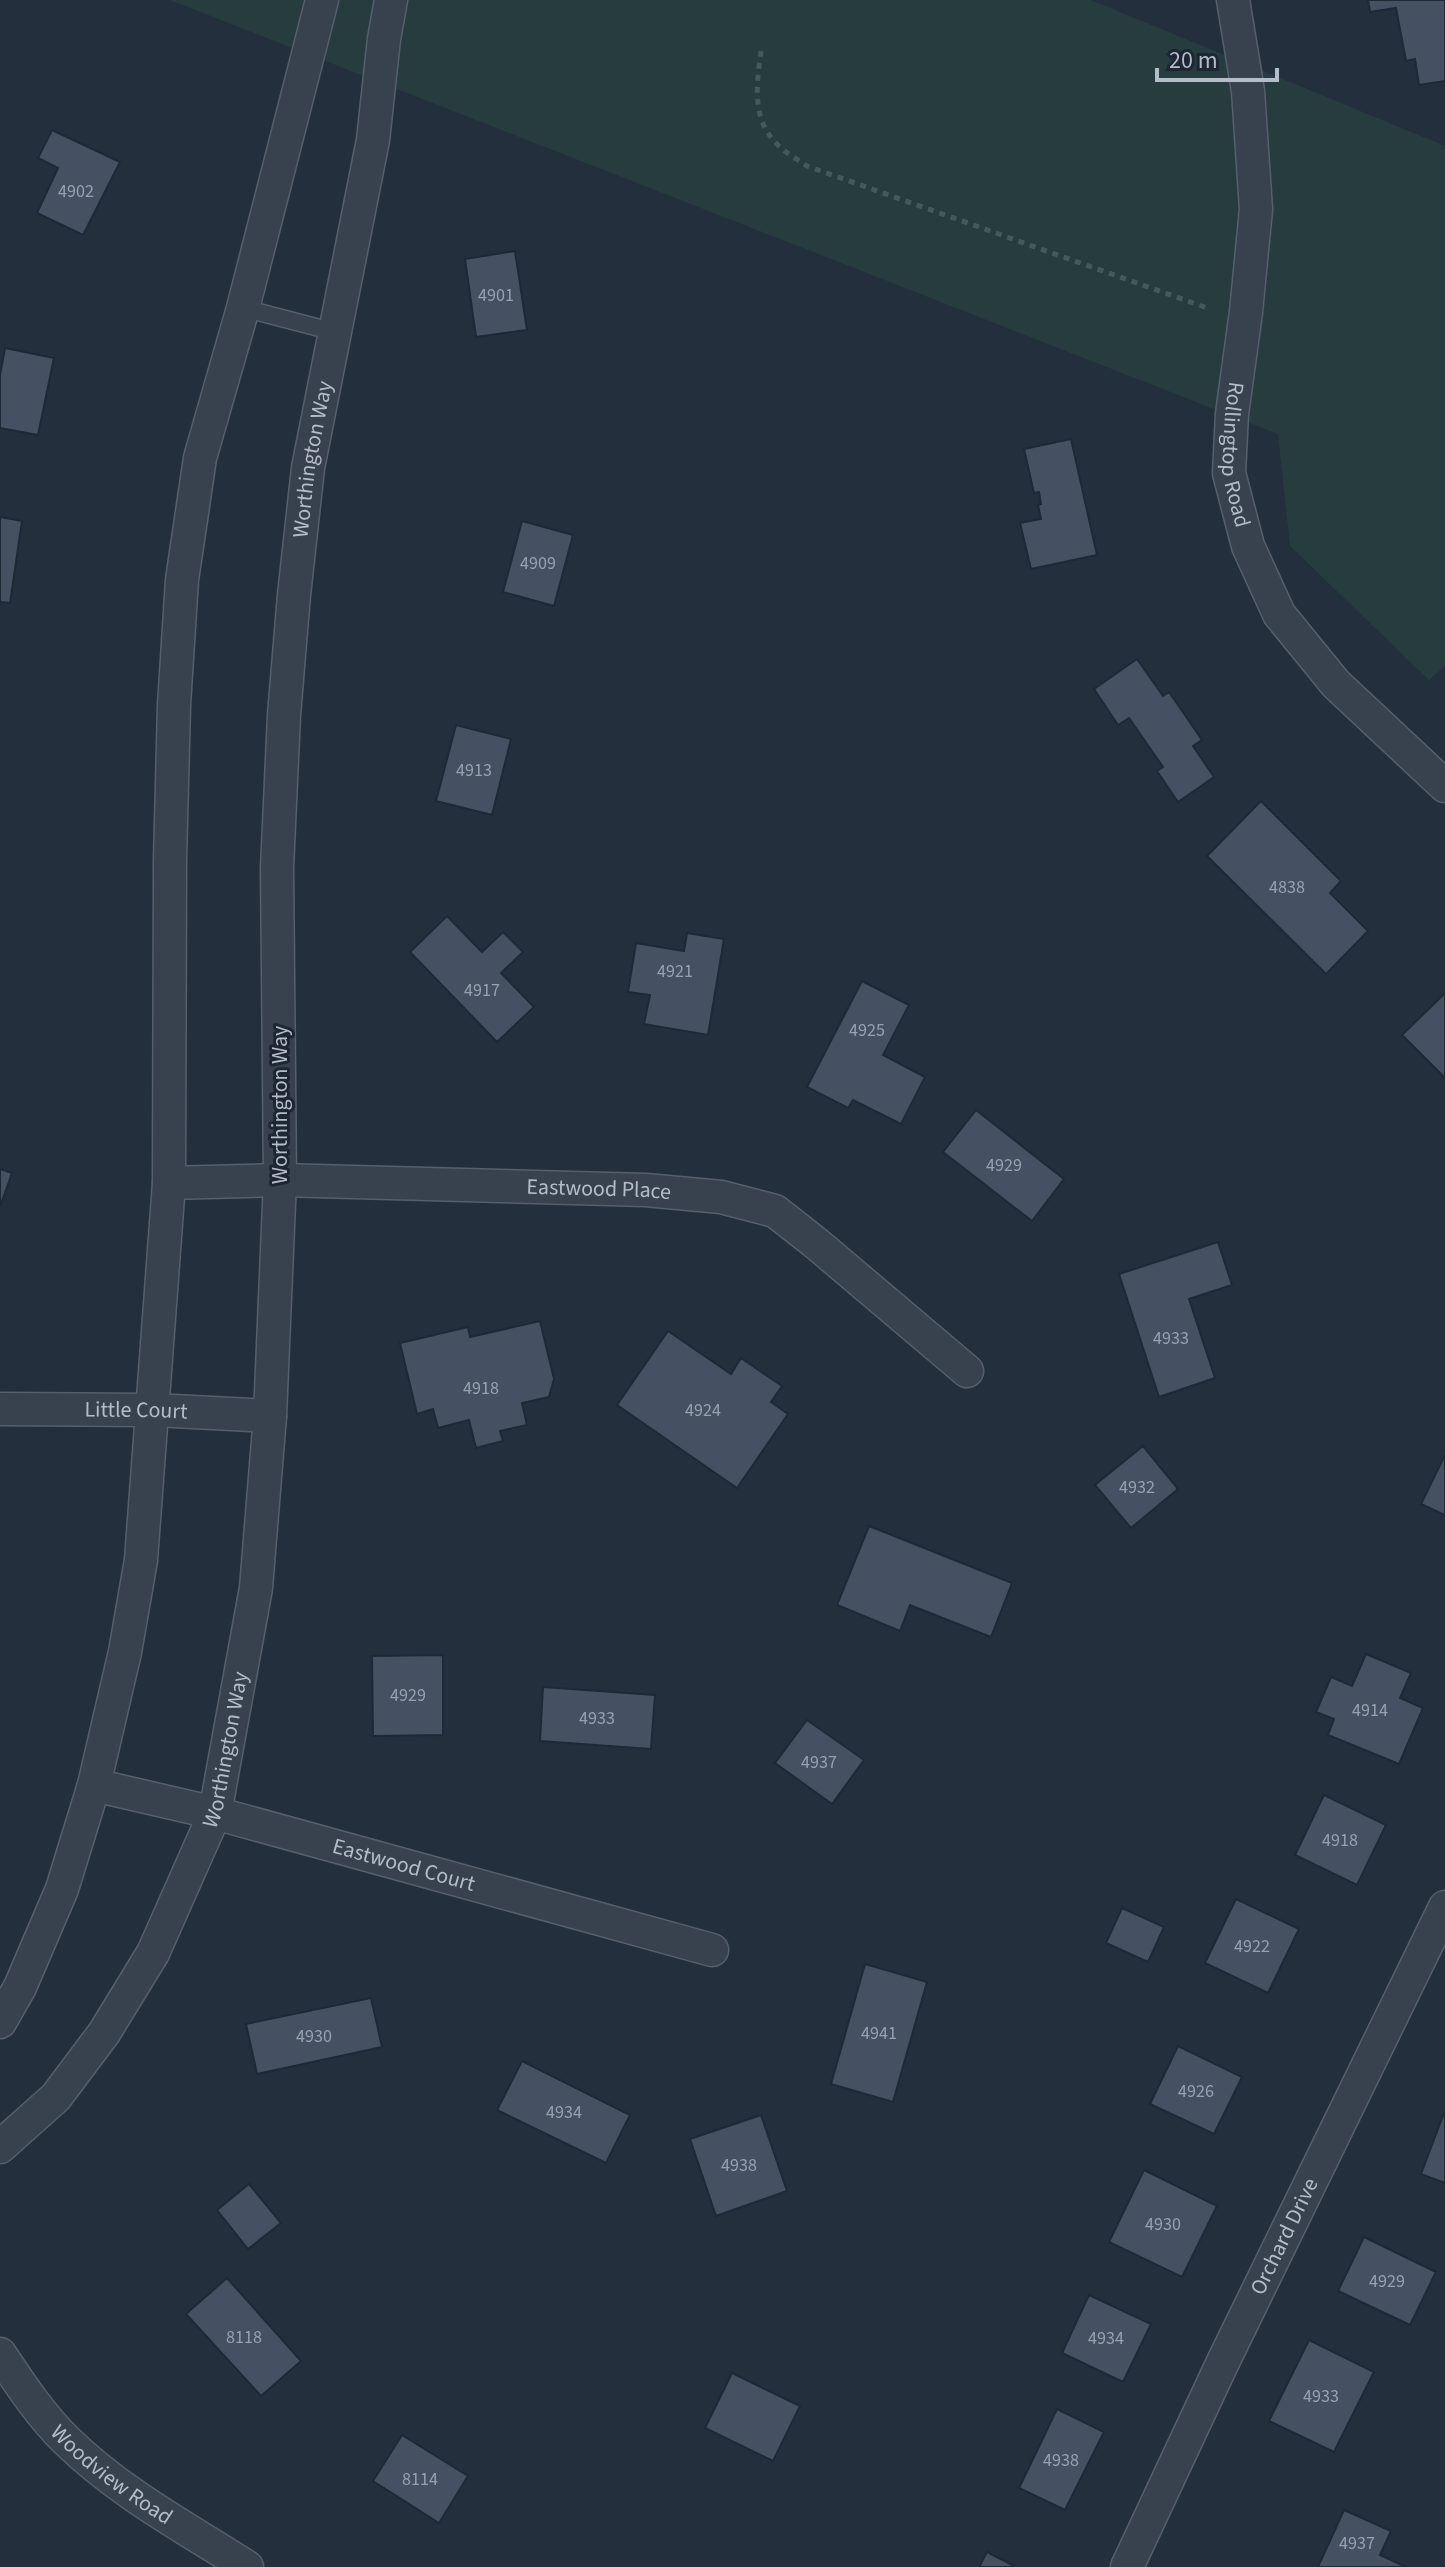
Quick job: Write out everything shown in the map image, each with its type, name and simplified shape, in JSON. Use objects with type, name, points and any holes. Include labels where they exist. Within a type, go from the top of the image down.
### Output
[{"type":"street","points":[[0,2022],[20,1987],[62,1889],[94,1785],[125,1652],[141,1560],[169,1183],[170,861],[174,705],[182,580],[200,458],[243,308],[322,0]]},
{"type":"street","name":"Worthington Way","points":[[0,2147],[56,2097],[104,2033],[153,1953],[215,1813],[256,1588],[270,1416],[280,1180],[277,868],[284,715],[294,595],[308,468],[373,140],[391,0]]},
{"type":"street","name":"Rollingtop Road","points":[[1233,0],[1248,91],[1256,209],[1232,414],[1229,473],[1248,546],[1279,614],[1317,661],[1336,684],[1445,786]]},
{"type":"street","name":"Eastwood Place","points":[[169,1183],[280,1180],[646,1190],[721,1197],[775,1211],[967,1371]]},
{"type":"street","name":"Little Court","points":[[0,1409],[154,1410],[270,1416]]},
{"type":"street","name":"Eastwood Court","points":[[94,1785],[215,1813],[712,1950]]},
{"type":"street","name":"Orchard Drive","points":[[1127,2567],[1222,2364],[1445,1907]]},
{"type":"street","name":"Woodview Road","points":[[0,2354],[18,2382],[66,2441],[130,2492],[247,2567]]},
{"type":"lane","points":[[243,308],[335,332]]},
{"type":"path","points":[[761,51],[756,92],[762,124],[776,144],[807,166],[1245,322]]},
{"type":"green space","points":[[170,0],[1091,0],[1445,146],[1445,666],[1429,680],[1290,546],[1278,434]]},
{"type":"building","points":[[1368,0],[1445,0],[1445,81],[1419,85],[1415,59],[1406,61],[1396,8],[1370,12]]},
{"type":"building","points":[[52,130],[120,162],[83,235],[37,213],[58,168],[38,158]]},
{"type":"building","points":[[515,251],[527,330],[476,337],[465,259]]},
{"type":"building","points":[[5,348],[54,358],[38,435],[0,428],[0,375]]},
{"type":"building","points":[[1071,439],[1097,555],[1031,569],[1020,523],[1041,519],[1038,505],[1041,504],[1039,492],[1034,493],[1024,449]]},
{"type":"building","points":[[0,517],[22,521],[10,603],[0,602]]},
{"type":"building","points":[[522,521],[573,535],[554,606],[503,592]]},
{"type":"building","points":[[1137,659],[1163,696],[1169,692],[1202,740],[1193,746],[1214,777],[1178,802],[1157,771],[1163,767],[1129,718],[1118,725],[1094,689]]},
{"type":"building","points":[[456,725],[511,739],[492,815],[436,801]]},
{"type":"building","points":[[1261,801],[1341,881],[1330,893],[1368,931],[1326,974],[1207,856]]},
{"type":"building","points":[[447,916],[482,952],[503,932],[523,952],[501,973],[534,1007],[497,1042],[410,952]]},
{"type":"building","points":[[687,933],[724,939],[708,1035],[644,1024],[650,995],[628,992],[636,943],[684,951]]},
{"type":"building","points":[[862,981],[909,1005],[883,1055],[925,1077],[901,1124],[853,1100],[848,1108],[807,1087]]},
{"type":"building","points":[[1445,993],[1445,1078],[1402,1035]]},
{"type":"building","points":[[976,1110],[1064,1179],[1032,1221],[943,1152]]},
{"type":"building","points":[[0,1169],[12,1173],[0,1207]]},
{"type":"building","points":[[1218,1242],[1232,1285],[1189,1299],[1215,1378],[1159,1397],[1119,1274]]},
{"type":"building","points":[[540,1321],[554,1379],[549,1397],[522,1403],[527,1425],[500,1431],[503,1441],[476,1448],[469,1420],[438,1428],[433,1409],[417,1414],[400,1343],[468,1327],[470,1337]]},
{"type":"building","points":[[668,1331],[731,1374],[741,1358],[782,1386],[771,1402],[788,1414],[737,1488],[617,1405]]},
{"type":"building","points":[[1143,1446],[1178,1489],[1131,1528],[1095,1485]]},
{"type":"building","points":[[1445,1455],[1445,1515],[1421,1504]]},
{"type":"building","points":[[869,1526],[1012,1583],[991,1637],[910,1605],[900,1631],[837,1605]]},
{"type":"building","points":[[1366,1654],[1411,1673],[1400,1698],[1423,1708],[1399,1764],[1328,1735],[1334,1719],[1316,1712],[1331,1677],[1352,1686]]},
{"type":"building","points":[[443,1655],[443,1735],[373,1736],[372,1656]]},
{"type":"building","points":[[543,1687],[655,1695],[651,1749],[540,1741]]},
{"type":"building","points":[[807,1720],[864,1760],[832,1804],[775,1763]]},
{"type":"building","points":[[1324,1795],[1386,1825],[1357,1885],[1295,1855]]},
{"type":"building","points":[[1236,1899],[1299,1929],[1268,1993],[1205,1963]]},
{"type":"building","points":[[1122,1908],[1164,1927],[1148,1962],[1106,1943]]},
{"type":"building","points":[[865,1964],[927,1982],[893,2102],[831,2084]]},
{"type":"building","points":[[371,1998],[382,2047],[257,2074],[246,2024]]},
{"type":"building","points":[[1178,2046],[1242,2077],[1214,2134],[1150,2104]]},
{"type":"building","points":[[522,2061],[630,2115],[606,2163],[497,2110]]},
{"type":"building","points":[[1445,2114],[1445,2183],[1421,2174]]},
{"type":"building","points":[[761,2115],[787,2191],[716,2216],[690,2139]]},
{"type":"building","points":[[1144,2170],[1217,2206],[1182,2277],[1109,2242]]},
{"type":"building","points":[[249,2184],[281,2223],[248,2249],[217,2210]]},
{"type":"building","points":[[1364,2237],[1436,2272],[1410,2325],[1338,2291]]},
{"type":"building","points":[[227,2278],[301,2361],[261,2396],[186,2314]]},
{"type":"building","points":[[1089,2295],[1151,2324],[1123,2382],[1062,2353]]},
{"type":"building","points":[[1309,2340],[1374,2372],[1334,2452],[1269,2421]]},
{"type":"building","points":[[732,2373],[800,2406],[773,2461],[705,2428]]},
{"type":"building","points":[[1057,2409],[1104,2432],[1065,2510],[1019,2488]]},
{"type":"building","points":[[402,2435],[468,2476],[439,2523],[373,2481]]},
{"type":"building","points":[[1344,2510],[1391,2531],[1380,2555],[1406,2567],[1318,2567]]},
{"type":"building","points":[[987,2552],[1016,2567],[979,2567]]}]
